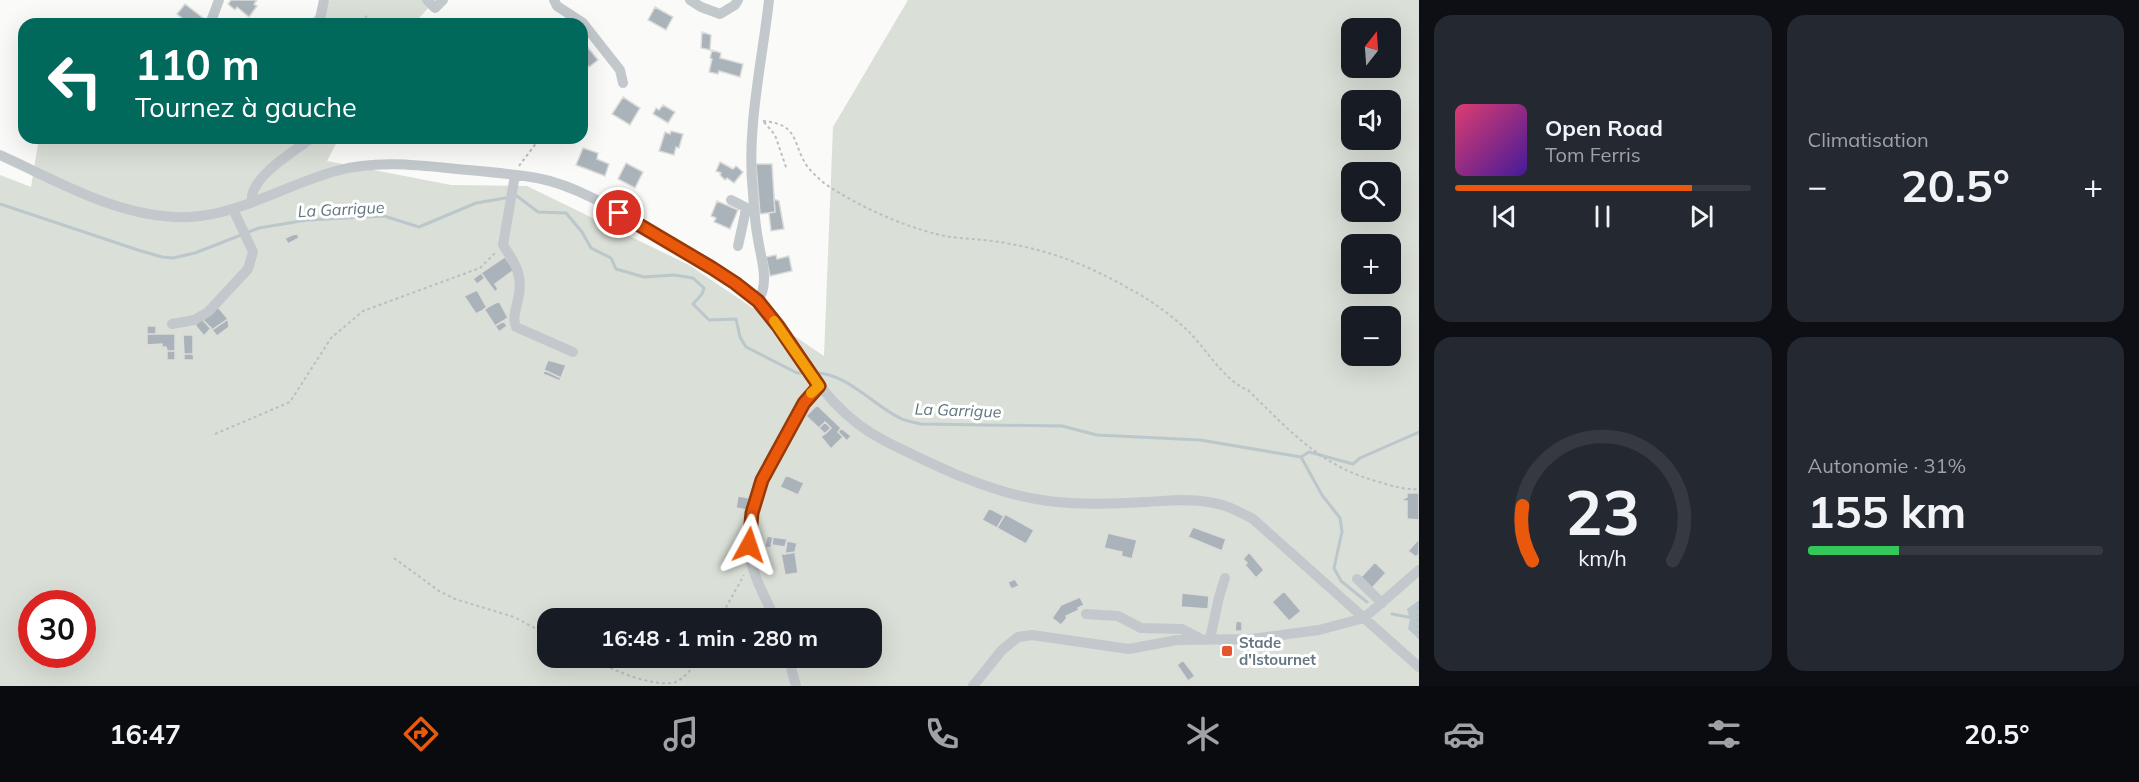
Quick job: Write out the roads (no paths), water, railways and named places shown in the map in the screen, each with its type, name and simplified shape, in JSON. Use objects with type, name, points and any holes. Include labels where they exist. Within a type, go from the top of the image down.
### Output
[{"type":"street","points":[[212,18],[219,0]]},
{"type":"street","points":[[320,18],[324,0]]},
{"type":"street","points":[[427,0],[435,8],[442,0]]},
{"type":"street","points":[[554,0],[556,6],[575,18]]},
{"type":"street","points":[[690,0],[700,7],[720,14],[735,5],[738,0]]},
{"type":"street","points":[[758,301],[762,294],[765,277],[750,167],[759,118],[769,0]]},
{"type":"street","points":[[588,29],[620,70],[623,83]]},
{"type":"street","points":[[252,201],[251,194],[255,185],[304,144]]},
{"type":"street","points":[[0,155],[102,201],[132,211],[191,217],[233,209],[310,179],[338,170],[369,164],[515,174],[541,178],[567,186],[601,202],[712,268],[758,301],[817,383],[852,421],[882,440],[955,473],[1021,497],[1048,502],[1082,503],[1183,500],[1208,502],[1231,508],[1253,519],[1419,667]]},
{"type":"street","points":[[515,174],[503,245],[518,267],[519,297],[513,317],[516,327],[573,352]]},
{"type":"street","points":[[731,201],[745,207],[738,246]]},
{"type":"street","points":[[172,324],[194,320],[208,312],[248,269],[253,252],[233,209]]},
{"type":"street","points":[[771,608],[751,562],[749,545],[752,513],[762,480],[817,383]]},
{"type":"street","points":[[973,686],[1002,650],[1018,637],[1032,635],[1129,649],[1177,640],[1280,637],[1364,618],[1419,570]]},
{"type":"street","points":[[1206,639],[1225,578]]},
{"type":"street","points":[[1357,579],[1382,603]]},
{"type":"street","points":[[1086,614],[1118,616],[1141,628],[1182,629],[1206,639]]},
{"type":"street","points":[[791,668],[796,686]]},
{"type":"waterway","name":"La Garrigue","points":[[0,204],[138,250],[173,258],[195,253],[259,228],[307,220],[384,216],[419,227],[476,203],[517,196],[538,212],[566,213],[582,232],[591,248],[611,258],[616,269],[644,277],[674,275],[693,278],[704,288],[693,304],[709,320],[736,319],[740,337],[746,347],[797,373],[806,373]]},
{"type":"waterway","name":"La Garrigue","points":[[816,373],[839,378],[892,414],[921,424],[1062,426],[1097,435],[1200,440],[1301,457],[1322,495],[1340,518],[1342,532],[1334,568],[1341,581],[1367,602]]},
{"type":"waterway","points":[[1301,457],[1309,452],[1353,464],[1360,458],[1419,432]]},
{"type":"waterway","name":"La Garrigue","points":[[1392,614],[1419,619]]},
{"type":"place","name":"Stade d'Istournet","points":[[1227,651]]}]
